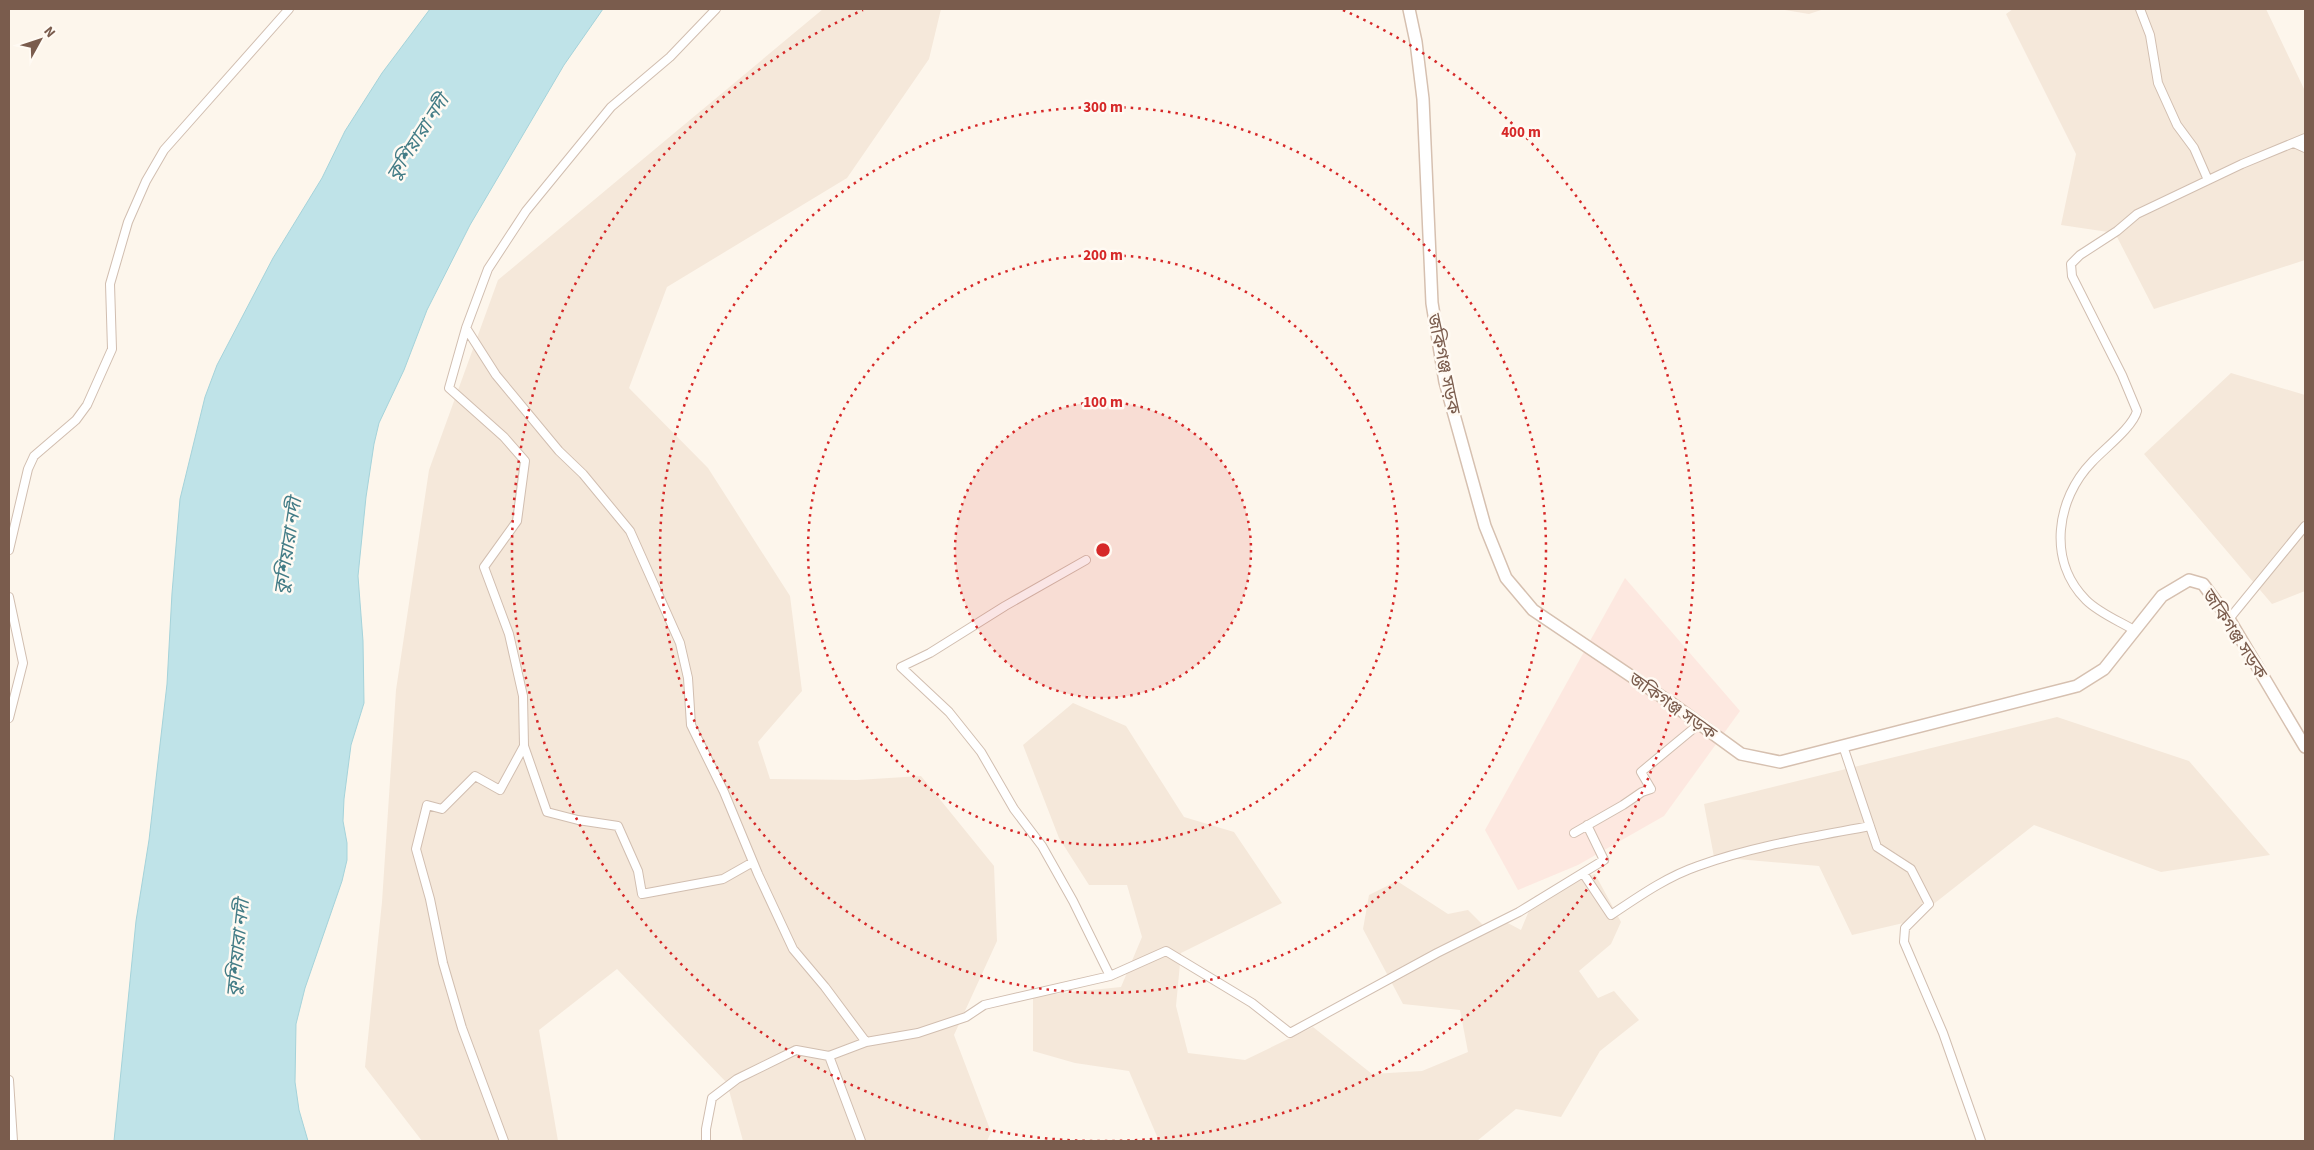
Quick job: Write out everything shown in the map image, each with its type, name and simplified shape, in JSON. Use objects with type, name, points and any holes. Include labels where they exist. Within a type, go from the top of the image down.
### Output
[{"type":"main road","name":"জকিগঞ্জ সড়ক","points":[[1409,9],[1416,42],[1423,98],[1432,303],[1445,382],[1485,526],[1506,578],[1533,610],[1741,754],[1780,762],[2077,686],[2104,669],[2162,596],[2189,580],[2203,584],[2229,619],[2305,747]]},
{"type":"street","points":[[9,550],[28,469],[34,456],[76,420],[87,404],[112,350],[110,284],[128,222],[146,181],[164,150],[289,9]]},
{"type":"street","points":[[716,9],[670,57],[611,107],[526,211],[488,269],[466,328],[449,388],[504,437],[525,461],[517,521],[484,567],[508,634],[523,696],[524,746],[547,812],[578,820],[618,826],[638,871],[642,894],[723,879],[753,862]]},
{"type":"street","points":[[2140,9],[2150,35],[2158,83],[2177,125],[2194,148],[2208,180]]},
{"type":"street","points":[[2134,630],[2086,600],[2069,576],[2061,550],[2059,535],[2064,506],[2089,464],[2132,421],[2137,411],[2122,375],[2072,276],[2071,264],[2080,255],[2117,231],[2138,214],[2208,180],[2305,138]]},
{"type":"street","points":[[2294,143],[2305,148]]},
{"type":"street","points":[[466,328],[496,375],[559,451],[583,474],[630,531],[680,643],[688,678],[691,726],[724,792],[753,862],[793,949],[825,987],[866,1042]]},
{"type":"street","points":[[2229,619],[2305,526]]},
{"type":"street","points":[[1086,560],[1005,606],[930,653],[901,667],[949,712],[981,752],[1014,808],[1042,846],[1073,900],[1110,976]]},
{"type":"street","points":[[9,597],[23,663],[9,718]]},
{"type":"street","points":[[1574,833],[1642,792],[1651,789],[1641,772],[1700,724]]},
{"type":"street","points":[[504,1141],[462,1028],[443,964],[430,899],[416,849],[427,805],[442,809],[475,776],[500,790],[524,746]]},
{"type":"street","points":[[1843,746],[1877,847],[1911,869],[1928,904],[1905,928],[1904,942],[1943,1033],[1981,1141]]},
{"type":"street","points":[[706,1141],[706,1129],[712,1098],[737,1079],[796,1050],[829,1056],[866,1042],[918,1033],[966,1017],[984,1005],[1110,976],[1166,951],[1252,1003],[1290,1033],[1437,953],[1519,912],[1604,860],[1587,825]]},
{"type":"street","points":[[1583,873],[1611,915],[1652,888],[1696,866],[1769,846],[1870,826]]},
{"type":"street","points":[[829,1056],[861,1141]]},
{"type":"street","points":[[9,1080],[13,1141]]},
{"type":"shaded area","points":[[823,9],[941,9],[929,59],[847,178],[667,287],[629,388],[708,468],[790,596],[802,691],[758,742],[770,779],[857,780],[921,776],[994,866],[997,941],[954,1035],[991,1132],[987,1141],[743,1141],[727,1083],[617,969],[539,1030],[558,1141],[422,1141],[365,1067],[382,902],[396,690],[429,470],[498,280]]},
{"type":"shaded area","points":[[1779,9],[1824,9],[1809,14]]},
{"type":"shaded area","points":[[2013,9],[2266,9],[2305,91],[2305,260],[2154,309],[2115,233],[2061,225],[2076,154],[2006,14]]},
{"type":"shaded area","points":[[2231,373],[2305,395],[2305,591],[2272,604],[2144,454]]},
{"type":"shaded area","points":[[1625,578],[1740,711],[1664,816],[1578,865],[1518,890],[1485,830]]},
{"type":"shaded area","points":[[1073,703],[1126,726],[1184,817],[1234,832],[1282,903],[1181,953],[1176,1006],[1188,1053],[1245,1060],[1313,1027],[1372,1074],[1422,1071],[1468,1052],[1460,1010],[1403,1004],[1363,929],[1369,895],[1397,881],[1448,914],[1468,910],[1488,930],[1504,921],[1521,930],[1535,896],[1595,874],[1621,922],[1611,944],[1579,971],[1598,998],[1614,991],[1639,1020],[1600,1051],[1561,1117],[1516,1109],[1477,1141],[1159,1141],[1129,1071],[1075,1063],[1033,1051],[1033,996],[1121,987],[1142,937],[1127,885],[1089,885],[1059,838],[1023,745]]},
{"type":"shaded area","points":[[2057,717],[2189,761],[2270,855],[2161,872],[2034,825],[1912,921],[1852,935],[1819,866],[1714,857],[1704,804]]},
{"type":"water","name":"কুশিয়ারা নদী","points":[[430,9],[603,9],[564,65],[470,225],[427,310],[404,370],[379,423],[366,497],[358,576],[363,641],[364,703],[351,745],[344,799],[343,821],[347,843],[347,860],[342,881],[305,988],[296,1024],[295,1082],[299,1110],[308,1141],[114,1141],[136,921],[149,840],[167,684],[180,499],[205,397],[217,365],[273,258],[322,178],[345,131],[382,73]]}]
